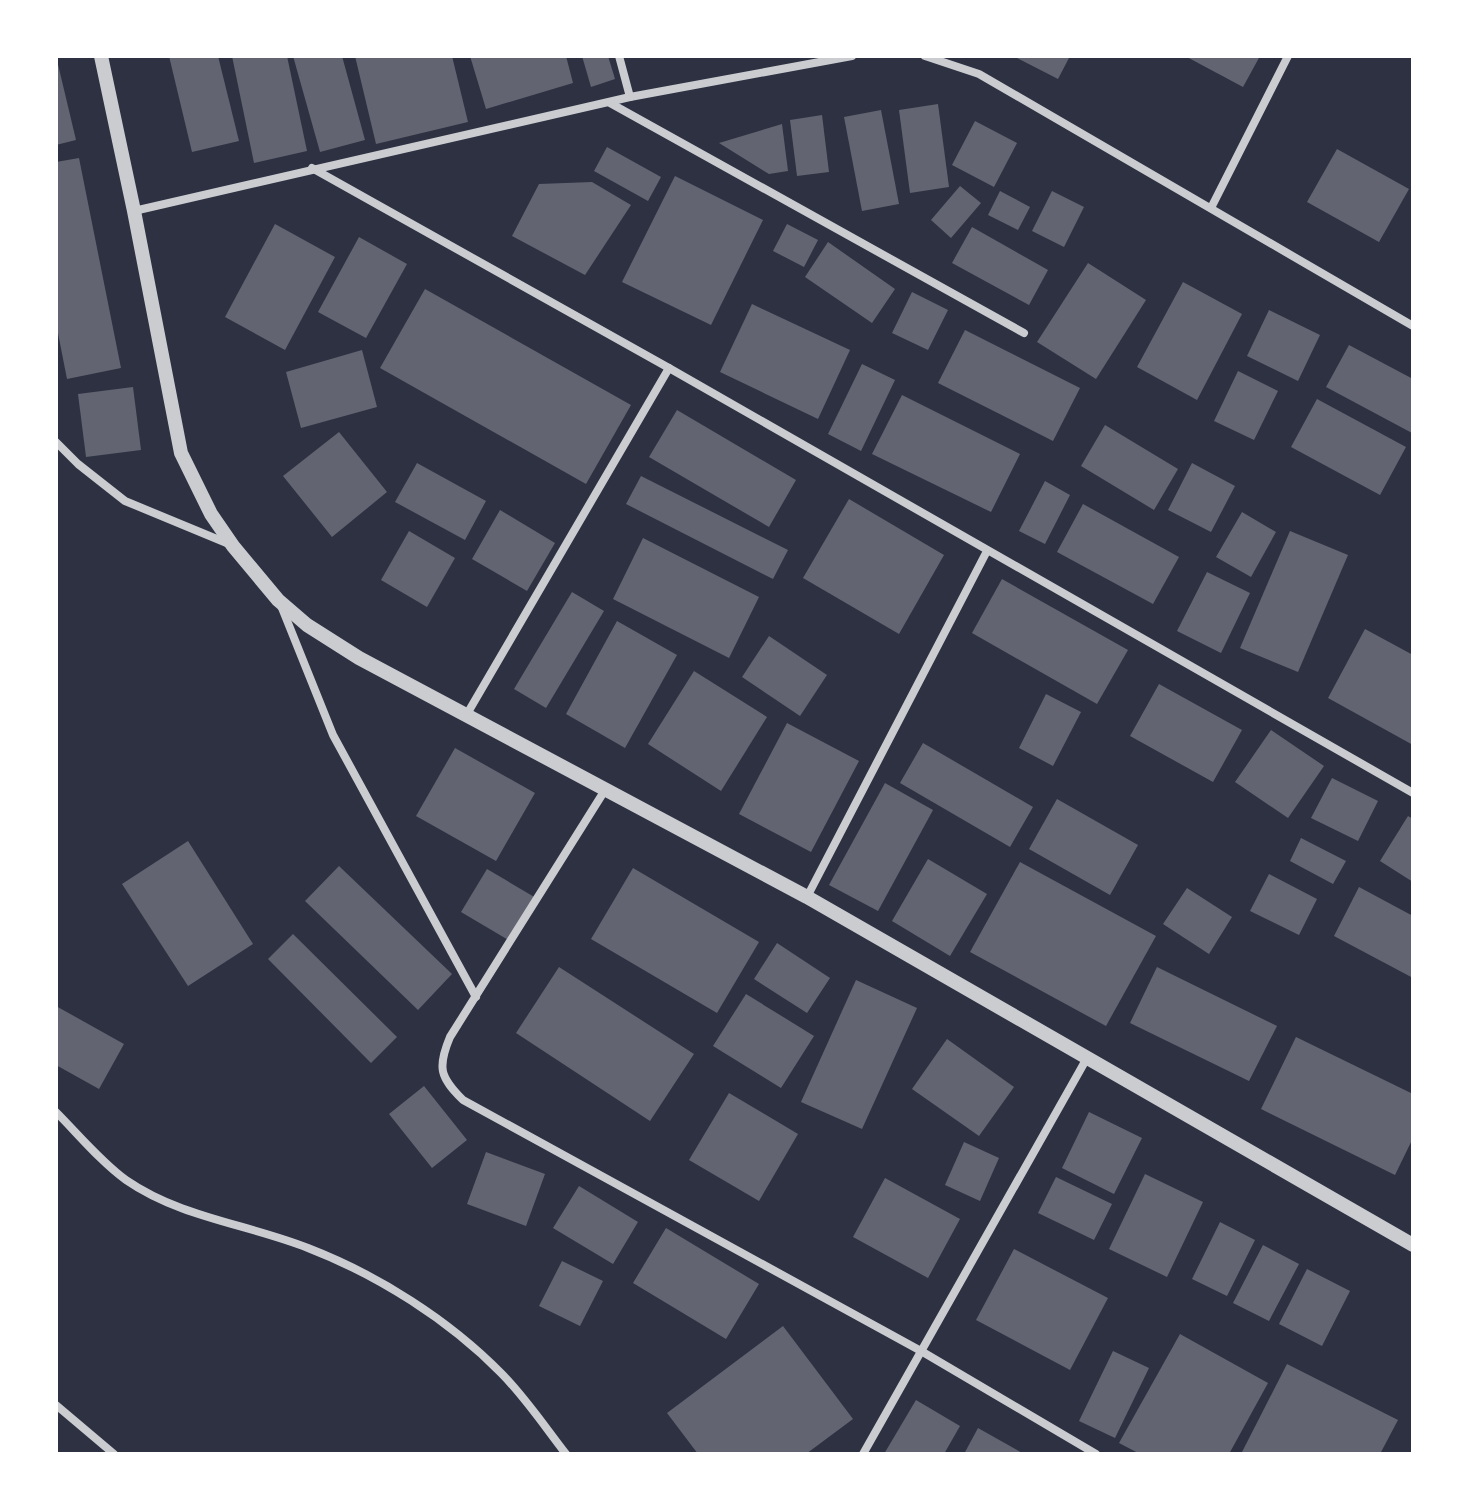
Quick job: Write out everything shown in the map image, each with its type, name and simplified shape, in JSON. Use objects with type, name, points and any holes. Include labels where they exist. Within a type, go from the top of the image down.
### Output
[{"type":"street","points":[[101,56],[181,453],[211,514],[278,600],[307,625],[359,658],[807,897],[1413,1245]]},
{"type":"street","points":[[619,56],[630,97]]},
{"type":"street","points":[[134,211],[630,97],[852,56]]},
{"type":"street","points":[[925,56],[979,74],[1413,326]]},
{"type":"street","points":[[1211,208],[1288,56]]},
{"type":"street","points":[[609,102],[1024,333]]},
{"type":"street","points":[[312,168],[1413,793]]},
{"type":"street","points":[[467,714],[669,368]]},
{"type":"street","points":[[56,442],[78,464],[125,501],[233,546]]},
{"type":"street","points":[[807,897],[987,551]]},
{"type":"street","points":[[278,600],[333,735],[476,997]]},
{"type":"street","points":[[605,790],[450,1037],[441,1070],[449,1086],[463,1100],[921,1351],[1096,1454]]},
{"type":"street","points":[[863,1454],[1087,1058]]},
{"type":"street","points":[[56,1112],[125,1179],[158,1198],[213,1221],[308,1247],[378,1282],[451,1328],[502,1374],[566,1454]]},
{"type":"street","points":[[56,1405],[114,1454]]},
{"type":"building","points":[[56,56],[76,140],[56,145]]},
{"type":"building","points":[[169,56],[218,56],[239,141],[192,152]]},
{"type":"building","points":[[232,56],[287,56],[307,151],[254,163]]},
{"type":"building","points":[[293,56],[342,56],[365,140],[320,152]]},
{"type":"building","points":[[355,56],[452,56],[468,122],[376,144]]},
{"type":"building","points":[[470,56],[566,56],[573,83],[486,109]]},
{"type":"building","points":[[582,56],[608,56],[615,79],[591,87]]},
{"type":"building","points":[[1018,56],[1070,56],[1058,79]]},
{"type":"building","points":[[1185,56],[1260,56],[1243,87]]},
{"type":"building","points":[[938,104],[949,187],[910,193],[899,110]]},
{"type":"building","points":[[881,110],[899,204],[862,211],[844,117]]},
{"type":"building","points":[[822,115],[829,172],[797,176],[790,120]]},
{"type":"building","points":[[975,121],[1017,143],[994,187],[952,165]]},
{"type":"building","points":[[782,124],[788,171],[769,174],[719,143]]},
{"type":"building","points":[[607,147],[661,177],[648,201],[594,171]]},
{"type":"building","points":[[1337,149],[1409,189],[1379,242],[1307,202]]},
{"type":"building","points":[[79,158],[121,368],[67,379],[56,323],[56,162]]},
{"type":"building","points":[[675,176],[763,220],[711,325],[622,282]]},
{"type":"building","points":[[592,182],[631,205],[585,275],[512,236],[539,184]]},
{"type":"building","points":[[960,186],[981,203],[951,238],[931,220]]},
{"type":"building","points":[[1000,191],[1030,207],[1018,230],[988,215]]},
{"type":"building","points":[[1052,191],[1084,207],[1064,247],[1032,231]]},
{"type":"building","points":[[275,224],[335,257],[285,350],[225,317]]},
{"type":"building","points":[[787,224],[818,240],[804,267],[773,251]]},
{"type":"building","points":[[972,227],[1048,270],[1029,305],[952,263]]},
{"type":"building","points":[[359,237],[407,264],[366,338],[318,312]]},
{"type":"building","points":[[828,242],[895,289],[872,323],[805,277]]},
{"type":"building","points":[[1088,263],[1146,300],[1096,379],[1037,342]]},
{"type":"building","points":[[1183,282],[1242,314],[1197,400],[1137,367]]},
{"type":"building","points":[[425,289],[631,405],[586,484],[380,368]]},
{"type":"building","points":[[912,292],[948,310],[928,350],[892,333]]},
{"type":"building","points":[[752,304],[850,350],[818,419],[720,372]]},
{"type":"building","points":[[1269,310],[1320,335],[1298,381],[1247,356]]},
{"type":"building","points":[[965,330],[1080,388],[1053,441],[938,383]]},
{"type":"building","points":[[1349,345],[1413,379],[1412,433],[1326,387]]},
{"type":"building","points":[[362,350],[377,407],[301,428],[286,372]]},
{"type":"building","points":[[862,364],[895,380],[861,451],[828,434]]},
{"type":"building","points":[[1238,371],[1278,391],[1254,440],[1214,421]]},
{"type":"building","points":[[133,387],[141,450],[86,457],[78,394]]},
{"type":"building","points":[[902,395],[1020,454],[991,512],[872,454]]},
{"type":"building","points":[[1317,399],[1406,447],[1380,495],[1291,447]]},
{"type":"building","points":[[677,410],[796,480],[769,527],[649,457]]},
{"type":"building","points":[[1105,425],[1178,469],[1154,510],[1081,466]]},
{"type":"building","points":[[339,432],[387,492],[332,537],[283,476]]},
{"type":"building","points":[[417,463],[486,501],[465,540],[395,502]]},
{"type":"building","points":[[1192,463],[1235,486],[1211,532],[1168,510]]},
{"type":"building","points":[[641,476],[788,550],[773,579],[626,504]]},
{"type":"building","points":[[1045,481],[1070,495],[1045,544],[1019,531]]},
{"type":"building","points":[[849,499],[944,555],[899,634],[803,578]]},
{"type":"building","points":[[1083,504],[1179,557],[1153,604],[1057,552]]},
{"type":"building","points":[[500,510],[555,543],[527,591],[472,559]]},
{"type":"building","points":[[1242,512],[1276,532],[1251,577],[1216,557]]},
{"type":"building","points":[[409,531],[455,558],[427,607],[381,580]]},
{"type":"building","points":[[1290,531],[1348,555],[1298,672],[1240,648]]},
{"type":"building","points":[[643,538],[759,597],[729,658],[613,599]]},
{"type":"building","points":[[1207,572],[1250,593],[1221,653],[1177,631]]},
{"type":"building","points":[[1002,579],[1128,650],[1097,704],[972,633]]},
{"type":"building","points":[[572,592],[604,611],[546,708],[514,689]]},
{"type":"building","points":[[617,621],[677,655],[625,748],[566,714]]},
{"type":"building","points":[[1365,629],[1413,655],[1413,745],[1328,698]]},
{"type":"building","points":[[769,636],[827,675],[800,716],[742,677]]},
{"type":"building","points":[[694,671],[767,717],[721,791],[648,744]]},
{"type":"building","points":[[1159,684],[1242,730],[1213,782],[1130,736]]},
{"type":"building","points":[[1046,694],[1081,712],[1053,766],[1019,748]]},
{"type":"building","points":[[787,723],[859,761],[811,852],[739,814]]},
{"type":"building","points":[[1271,730],[1324,766],[1288,818],[1235,782]]},
{"type":"building","points":[[923,743],[1033,807],[1010,847],[900,783]]},
{"type":"building","points":[[455,748],[535,793],[496,861],[416,816]]},
{"type":"building","points":[[1332,778],[1378,801],[1358,841],[1311,818]]},
{"type":"building","points":[[885,783],[933,810],[878,911],[829,885]]},
{"type":"building","points":[[1057,799],[1138,845],[1110,895],[1029,849]]},
{"type":"building","points":[[1408,816],[1413,819],[1413,882],[1380,861]]},
{"type":"building","points":[[1301,838],[1346,861],[1333,884],[1290,861]]},
{"type":"building","points":[[188,841],[253,944],[188,986],[122,884]]},
{"type":"building","points":[[928,859],[987,894],[950,956],[892,921]]},
{"type":"building","points":[[1020,862],[1156,936],[1106,1026],[970,952]]},
{"type":"building","points":[[339,866],[452,974],[418,1010],[305,901]]},
{"type":"building","points":[[633,868],[759,942],[717,1013],[591,939]]},
{"type":"building","points":[[487,869],[536,898],[510,941],[461,912]]},
{"type":"building","points":[[1269,874],[1317,899],[1299,935],[1250,911]]},
{"type":"building","points":[[1359,887],[1413,916],[1413,978],[1334,936]]},
{"type":"building","points":[[1187,888],[1232,917],[1209,954],[1163,924]]},
{"type":"building","points":[[293,934],[397,1037],[371,1063],[268,959]]},
{"type":"building","points":[[777,943],[830,978],[807,1013],[754,979]]},
{"type":"building","points":[[559,967],[694,1054],[650,1121],[516,1033]]},
{"type":"building","points":[[1157,967],[1277,1026],[1249,1081],[1130,1023]]},
{"type":"building","points":[[856,980],[917,1008],[862,1129],[801,1102]]},
{"type":"building","points":[[746,994],[814,1036],[781,1088],[713,1046]]},
{"type":"building","points":[[56,1006],[124,1044],[99,1089],[56,1065]]},
{"type":"building","points":[[1296,1037],[1413,1094],[1413,1138],[1395,1175],[1261,1109]]},
{"type":"building","points":[[947,1039],[1014,1087],[979,1136],[912,1089]]},
{"type":"building","points":[[424,1086],[467,1140],[432,1168],[389,1114]]},
{"type":"building","points":[[729,1093],[798,1134],[759,1201],[689,1160]]},
{"type":"building","points":[[1089,1112],[1142,1138],[1114,1194],[1062,1168]]},
{"type":"building","points":[[964,1142],[999,1158],[980,1201],[945,1185]]},
{"type":"building","points":[[486,1152],[545,1174],[526,1226],[467,1204]]},
{"type":"building","points":[[1145,1174],[1203,1202],[1167,1277],[1109,1249]]},
{"type":"building","points":[[1056,1177],[1112,1204],[1094,1240],[1038,1213]]},
{"type":"building","points":[[885,1178],[960,1219],[928,1278],[853,1237]]},
{"type":"building","points":[[579,1186],[638,1222],[613,1264],[553,1228]]},
{"type":"building","points":[[1220,1222],[1255,1240],[1227,1296],[1192,1279]]},
{"type":"building","points":[[666,1228],[759,1284],[726,1339],[633,1283]]},
{"type":"building","points":[[1263,1245],[1299,1264],[1269,1321],[1233,1303]]},
{"type":"building","points":[[1014,1249],[1108,1298],[1070,1370],[976,1320]]},
{"type":"building","points":[[562,1261],[603,1281],[580,1326],[539,1306]]},
{"type":"building","points":[[1307,1269],[1350,1291],[1322,1346],[1279,1324]]},
{"type":"building","points":[[783,1326],[853,1419],[806,1454],[698,1454],[667,1413]]},
{"type":"building","points":[[1180,1334],[1268,1383],[1229,1454],[1140,1454],[1119,1443]]},
{"type":"building","points":[[1113,1351],[1149,1368],[1115,1438],[1079,1421]]},
{"type":"building","points":[[1287,1364],[1398,1420],[1380,1454],[1241,1454]]},
{"type":"building","points":[[916,1400],[960,1426],[944,1454],[884,1454]]},
{"type":"building","points":[[978,1428],[1024,1454],[964,1454]]}]
